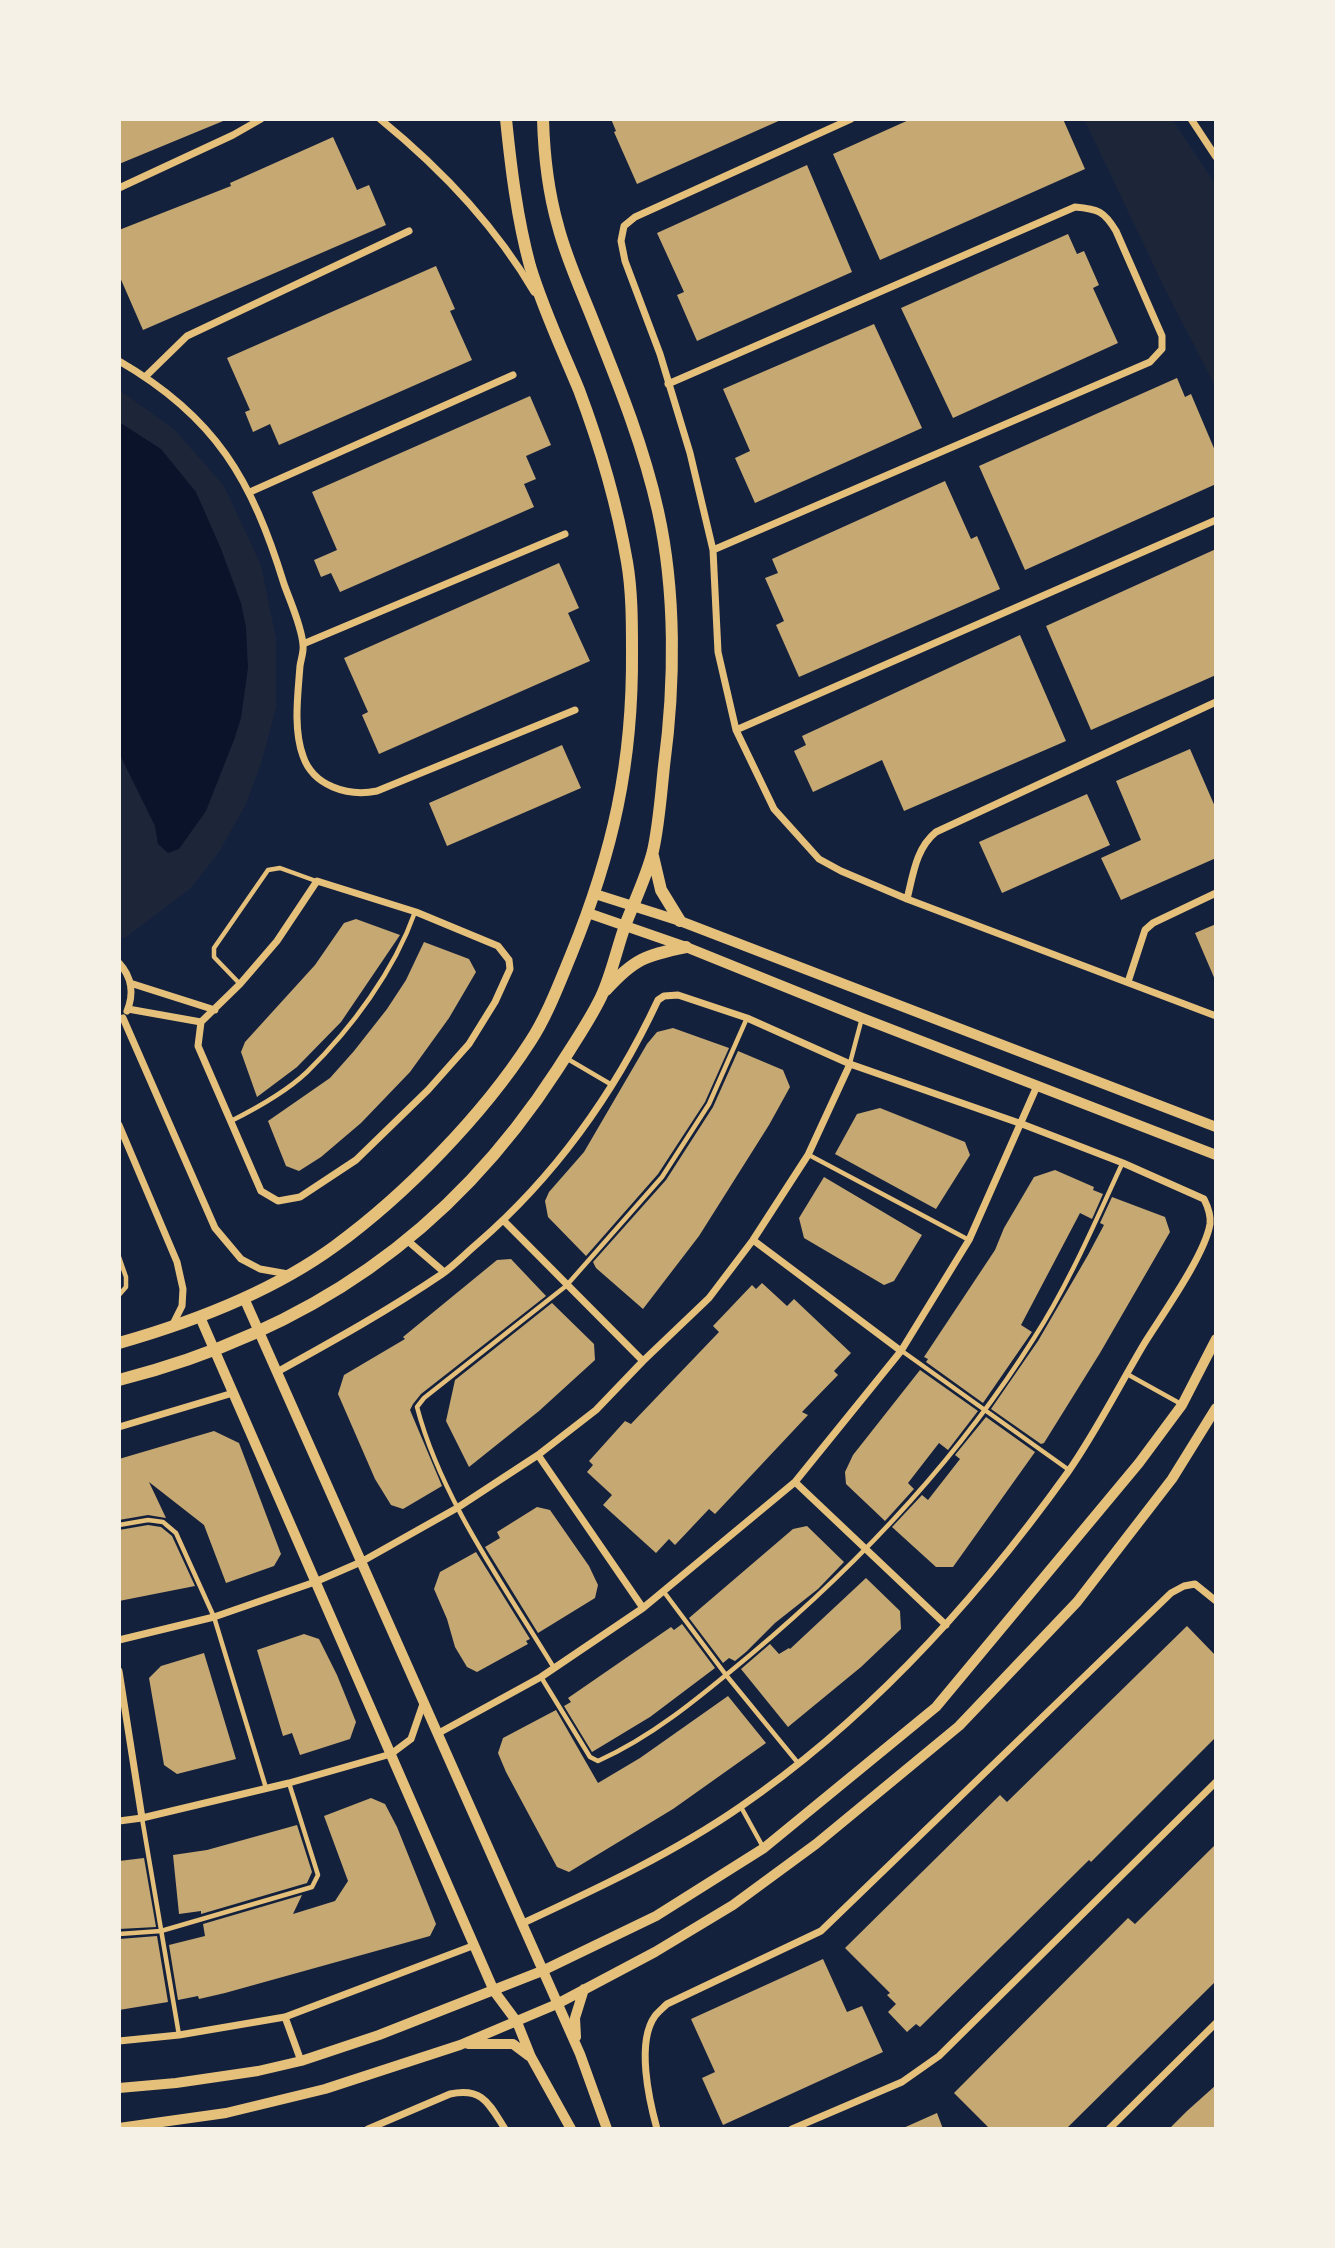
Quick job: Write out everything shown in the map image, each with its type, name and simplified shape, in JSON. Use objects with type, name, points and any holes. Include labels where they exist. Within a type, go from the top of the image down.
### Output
[{"type":"main road","points":[[119,1343],[200,1317],[244,1298],[333,1248],[385,1206],[431,1161],[498,1086],[531,1041],[559,986],[595,894],[616,820],[626,770],[633,704],[629,578],[607,474],[579,393],[546,314],[531,267],[520,225],[506,119]]},
{"type":"main road","points":[[543,119],[544,160],[557,225],[623,396],[646,464],[659,514],[673,656],[668,735],[653,852],[602,995]]},
{"type":"main road","points":[[653,852],[661,890],[680,922]]},
{"type":"main road","points":[[119,1380],[163,1369],[259,1332],[342,1289],[408,1241],[508,1138],[538,1100],[602,995],[621,974],[643,957],[686,947]]},
{"type":"street","points":[[119,188],[233,135],[261,119]]},
{"type":"street","points":[[380,119],[444,176],[477,212],[514,258],[546,314]]},
{"type":"street","points":[[851,119],[635,217],[624,226],[621,241],[625,261],[660,354],[690,453],[713,550],[718,652],[736,730],[774,809],[819,859],[907,900],[1216,1016]]},
{"type":"street","points":[[1191,119],[1216,158]]},
{"type":"street","points":[[668,384],[1075,207],[1094,209],[1107,216],[1161,336],[1162,349],[1150,362],[713,550]]},
{"type":"street","points":[[146,376],[187,336],[409,231]]},
{"type":"street","points":[[119,360],[146,376],[196,417],[228,455],[250,492],[269,534],[303,644],[298,736],[303,758],[318,778],[337,789],[358,795],[377,792],[575,710]]},
{"type":"street","points":[[250,492],[513,375]]},
{"type":"street","points":[[736,730],[1216,520]]},
{"type":"street","points":[[303,644],[565,534]]},
{"type":"street","points":[[907,900],[919,853],[926,840],[936,832],[1216,702]]},
{"type":"street","points":[[317,881],[415,912],[498,946],[509,960],[510,969],[495,1002],[469,1044],[428,1090],[356,1160],[300,1197],[278,1201],[261,1191],[198,1046],[201,1022],[240,984],[277,941],[317,881]]},
{"type":"street","points":[[1128,982],[1145,930],[1153,923],[1216,893]]},
{"type":"street","points":[[595,894],[680,922],[1216,1127]]},
{"type":"street","points":[[588,914],[686,947],[1216,1155]]},
{"type":"street","points":[[119,963],[130,983],[131,1000],[121,1020],[215,1228],[241,1259],[260,1269],[288,1274]]},
{"type":"street","points":[[130,983],[215,1010]]},
{"type":"street","points":[[277,1372],[360,1326],[444,1272],[504,1220],[562,1157],[629,1060],[657,1000],[664,996],[678,995],[747,1018],[850,1064],[1022,1124],[1123,1163],[1204,1199],[1210,1214],[1206,1237],[1193,1264],[1069,1470],[946,1625],[875,1699],[741,1807],[683,1844],[627,1874],[521,1924]]},
{"type":"street","points":[[128,1009],[201,1022]]},
{"type":"street","points":[[119,1640],[214,1617],[316,1582],[361,1562],[457,1508],[538,1455],[596,1410],[709,1298],[752,1240],[808,1155],[850,1064]]},
{"type":"street","points":[[437,1734],[541,1677],[643,1608],[795,1482],[901,1351],[969,1240],[1037,1086]]},
{"type":"street","points":[[119,1125],[177,1262],[183,1289],[181,1306],[172,1326]]},
{"type":"street","points":[[504,1220],[566,1286],[643,1361]]},
{"type":"street","points":[[752,1240],[901,1351]]},
{"type":"street","points":[[408,1241],[444,1272]]},
{"type":"street","points":[[244,1298],[580,2054],[607,2129]]},
{"type":"street","points":[[200,1317],[494,1991],[517,2022],[531,2057],[571,2129]]},
{"type":"street","points":[[119,2088],[258,2071],[302,2062],[379,2035],[542,1971],[656,1916],[764,1847],[936,1707],[1139,1463],[1182,1405],[1216,1339]]},
{"type":"street","points":[[119,1427],[233,1393]]},
{"type":"street","points":[[119,2129],[226,2113],[325,2089],[460,2045],[557,2004],[655,1952],[733,1905],[816,1844],[959,1726],[1077,1602],[1172,1479],[1216,1408]]},
{"type":"street","points":[[538,1455],[643,1608]]},
{"type":"street","points":[[795,1482],[946,1625]]},
{"type":"street","points":[[657,2129],[644,2071],[647,2040],[653,2018],[667,2004],[821,1931],[1171,1593],[1195,1584],[1216,1601]]},
{"type":"street","points":[[119,1671],[142,1818]]},
{"type":"street","points":[[119,1821],[289,1783],[391,1754],[411,1739],[424,1703]]},
{"type":"street","points":[[792,2129],[902,2082],[939,2056],[1216,1782]]},
{"type":"street","points":[[119,2041],[179,2035],[285,2017],[475,1945]]},
{"type":"street","points":[[580,2054],[574,2030],[584,1989]]},
{"type":"street","points":[[285,2017],[302,2062]]},
{"type":"street","points":[[1109,2129],[1216,2023]]},
{"type":"street","points":[[460,2045],[513,2045],[531,2057]]},
{"type":"street","points":[[368,2129],[450,2094],[462,2092],[477,2094],[488,2103],[505,2129]]},
{"type":"lane","points":[[240,984],[214,957],[214,948],[268,870],[280,868],[317,881]]},
{"type":"lane","points":[[230,1121],[251,1112],[306,1073],[379,983],[407,935],[415,912]]},
{"type":"lane","points":[[555,1668],[457,1508],[417,1407],[424,1398],[566,1286],[662,1177],[709,1104],[747,1018]]},
{"type":"lane","points":[[850,1064],[862,1018]]},
{"type":"lane","points":[[565,1057],[612,1085]]},
{"type":"lane","points":[[808,1155],[969,1240]]},
{"type":"lane","points":[[541,1677],[590,1757],[598,1761],[618,1752],[674,1716],[797,1615],[928,1484],[985,1412],[1036,1336],[1123,1163]]},
{"type":"lane","points":[[119,1257],[126,1287],[119,1295]]},
{"type":"lane","points":[[901,1351],[1069,1470]]},
{"type":"lane","points":[[1126,1373],[1182,1405]]},
{"type":"lane","points":[[119,1525],[148,1520],[163,1522],[176,1533],[214,1617],[265,1788]]},
{"type":"lane","points":[[664,1592],[726,1675],[798,1763]]},
{"type":"lane","points":[[119,1934],[161,1931],[312,1887],[318,1875],[289,1783]]},
{"type":"lane","points":[[741,1807],[764,1847]]},
{"type":"lane","points":[[142,1818],[179,2035]]},
{"type":"shaded area","points":[[1172,119],[1216,185],[1216,388],[1164,287],[1085,121]]},
{"type":"shaded area","points":[[119,390],[174,429],[224,486],[261,565],[276,639],[276,707],[261,764],[245,806],[219,852],[191,888],[125,938],[119,937]]},
{"type":"shaded area","points":[[119,422],[161,449],[196,492],[241,603],[246,627],[248,668],[241,718],[234,740],[206,811],[179,849],[168,853],[158,844],[155,826],[119,753]]},
{"type":"building","points":[[119,119],[228,119],[119,164]]},
{"type":"building","points":[[611,119],[783,119],[637,184]]},
{"type":"building","points":[[911,119],[1063,119],[1085,169],[880,260],[833,154]]},
{"type":"building","points":[[333,137],[357,190],[369,185],[386,225],[143,330],[119,275],[119,230],[231,186],[230,183]]},
{"type":"building","points":[[807,165],[852,272],[697,341],[677,295],[684,292],[657,233]]},
{"type":"building","points":[[1068,234],[1077,254],[1084,251],[1099,285],[1093,288],[1118,343],[953,418],[901,308]]},
{"type":"building","points":[[436,266],[455,309],[450,311],[472,360],[279,445],[270,424],[253,432],[245,412],[250,410],[227,358]]},
{"type":"building","points":[[874,324],[922,428],[755,503],[735,458],[750,451],[723,389]]},
{"type":"building","points":[[1177,378],[1185,397],[1191,394],[1216,453],[1216,484],[1025,570],[979,466]]},
{"type":"building","points":[[530,396],[551,445],[526,456],[536,479],[524,484],[534,507],[340,592],[331,573],[321,577],[314,560],[337,550],[312,492]]},
{"type":"building","points":[[945,481],[971,539],[977,536],[1000,589],[799,677],[776,625],[784,621],[765,578],[778,573],[772,559]]},
{"type":"building","points":[[1216,549],[1216,675],[1091,730],[1046,626]]},
{"type":"building","points":[[559,563],[579,608],[568,613],[590,661],[379,754],[362,715],[368,712],[344,658]]},
{"type":"building","points":[[1020,635],[1066,741],[904,811],[882,760],[813,792],[794,751],[806,745],[802,736]]},
{"type":"building","points":[[562,745],[581,788],[447,846],[429,803]]},
{"type":"building","points":[[1190,749],[1216,809],[1216,858],[1121,900],[1101,858],[1141,840],[1116,781]]},
{"type":"building","points":[[1087,794],[1110,845],[1002,893],[979,842]]},
{"type":"building","points":[[356,919],[400,935],[341,1022],[297,1067],[257,1097],[241,1052],[245,1042],[315,965],[344,923]]},
{"type":"building","points":[[1216,924],[1216,982],[1195,933]]},
{"type":"building","points":[[424,942],[469,959],[476,972],[449,1018],[410,1072],[361,1123],[321,1157],[299,1171],[286,1166],[268,1121],[330,1078],[354,1051],[406,980]]},
{"type":"building","points":[[673,1028],[729,1048],[705,1102],[658,1174],[586,1256],[548,1217],[545,1201],[549,1192],[584,1152],[647,1044],[657,1032]]},
{"type":"building","points":[[738,1051],[783,1070],[790,1087],[699,1236],[643,1309],[596,1268],[593,1262],[666,1180],[713,1107]]},
{"type":"building","points":[[880,1108],[965,1142],[970,1155],[936,1209],[835,1154],[857,1114]]},
{"type":"building","points":[[1055,1170],[1094,1187],[1093,1190],[1103,1194],[1092,1219],[1080,1213],[1021,1325],[1032,1332],[983,1403],[926,1362],[928,1359],[924,1357],[995,1250],[1004,1228],[1034,1177]]},
{"type":"building","points":[[824,1177],[922,1235],[894,1281],[884,1285],[804,1238],[799,1218]]},
{"type":"building","points":[[1112,1197],[1165,1217],[1170,1232],[1100,1353],[1041,1444],[991,1409],[1038,1341],[1088,1255],[1104,1225],[1100,1223]]},
{"type":"building","points":[[511,1259],[546,1296],[421,1394],[413,1404],[410,1410],[442,1486],[403,1509],[391,1505],[375,1479],[338,1394],[344,1375],[405,1339],[403,1337],[497,1260]]},
{"type":"building","points":[[762,1283],[787,1306],[794,1299],[851,1353],[834,1371],[838,1375],[802,1412],[808,1415],[715,1514],[709,1509],[675,1545],[669,1539],[656,1553],[603,1505],[612,1495],[587,1472],[593,1465],[589,1461],[625,1421],[631,1424],[719,1332],[713,1326],[752,1285],[756,1289]]},
{"type":"building","points":[[552,1303],[594,1344],[595,1360],[539,1411],[469,1467],[446,1421],[455,1380]]},
{"type":"building","points":[[920,1370],[978,1411],[948,1450],[939,1443],[908,1483],[914,1489],[885,1521],[846,1484],[845,1472],[853,1455]]},
{"type":"building","points":[[986,1417],[1035,1452],[953,1567],[936,1567],[892,1527],[922,1495],[928,1500],[960,1459],[955,1455]]},
{"type":"building","points":[[214,1431],[239,1443],[281,1554],[274,1566],[226,1583],[204,1525],[149,1482],[166,1518],[148,1515],[119,1520],[119,1459]]},
{"type":"building","points":[[537,1507],[550,1510],[589,1566],[598,1585],[595,1598],[538,1633],[485,1547],[500,1538],[497,1532]]},
{"type":"building","points":[[148,1525],[161,1527],[172,1536],[195,1586],[119,1601],[119,1530]]},
{"type":"building","points":[[807,1526],[844,1562],[818,1589],[775,1623],[746,1652],[735,1661],[729,1658],[723,1663],[689,1618],[793,1529]]},
{"type":"building","points":[[476,1552],[530,1639],[526,1641],[528,1644],[477,1672],[467,1667],[455,1647],[434,1589],[440,1572]]},
{"type":"building","points":[[866,1578],[900,1611],[901,1629],[861,1667],[788,1727],[741,1669],[770,1644],[779,1654],[790,1649]]},
{"type":"building","points":[[682,1624],[715,1668],[650,1717],[592,1752],[564,1706],[571,1702],[568,1698],[671,1627],[674,1630]]},
{"type":"building","points":[[1187,1626],[1216,1656],[1216,1737],[920,2027],[916,2024],[907,2032],[888,2012],[896,2004],[887,1995],[890,1993],[845,1948],[1000,1795],[1007,1802]]},
{"type":"building","points":[[304,1634],[319,1639],[356,1722],[350,1739],[300,1755],[292,1733],[283,1736],[257,1650]]},
{"type":"building","points":[[204,1653],[236,1759],[177,1774],[164,1765],[149,1678],[161,1666]]},
{"type":"building","points":[[728,1696],[766,1743],[673,1809],[569,1872],[557,1867],[498,1753],[503,1738],[556,1710],[598,1783],[640,1758]]},
{"type":"building","points":[[371,1798],[385,1804],[397,1827],[436,1924],[430,1936],[225,1993],[199,1999],[198,1996],[178,2000],[169,1945],[205,1936],[203,1924],[302,1895],[293,1914],[335,1901],[348,1881],[324,1816]]},
{"type":"building","points":[[297,1825],[312,1872],[307,1883],[201,1914],[201,1911],[179,1914],[173,1855],[207,1850]]},
{"type":"building","points":[[1216,1844],[1216,1981],[1066,2129],[990,2129],[954,2093],[1128,1918],[1135,1924]]},
{"type":"building","points":[[144,1858],[156,1927],[119,1929],[119,1861]]},
{"type":"building","points":[[157,1936],[168,2002],[119,2010],[119,1939]]},
{"type":"building","points":[[823,1959],[847,2012],[862,2006],[883,2052],[723,2125],[702,2078],[715,2072],[691,2019]]},
{"type":"building","points":[[1216,2085],[1216,2129],[1169,2129],[1187,2111]]},
{"type":"building","points":[[937,2113],[943,2129],[901,2129]]}]
